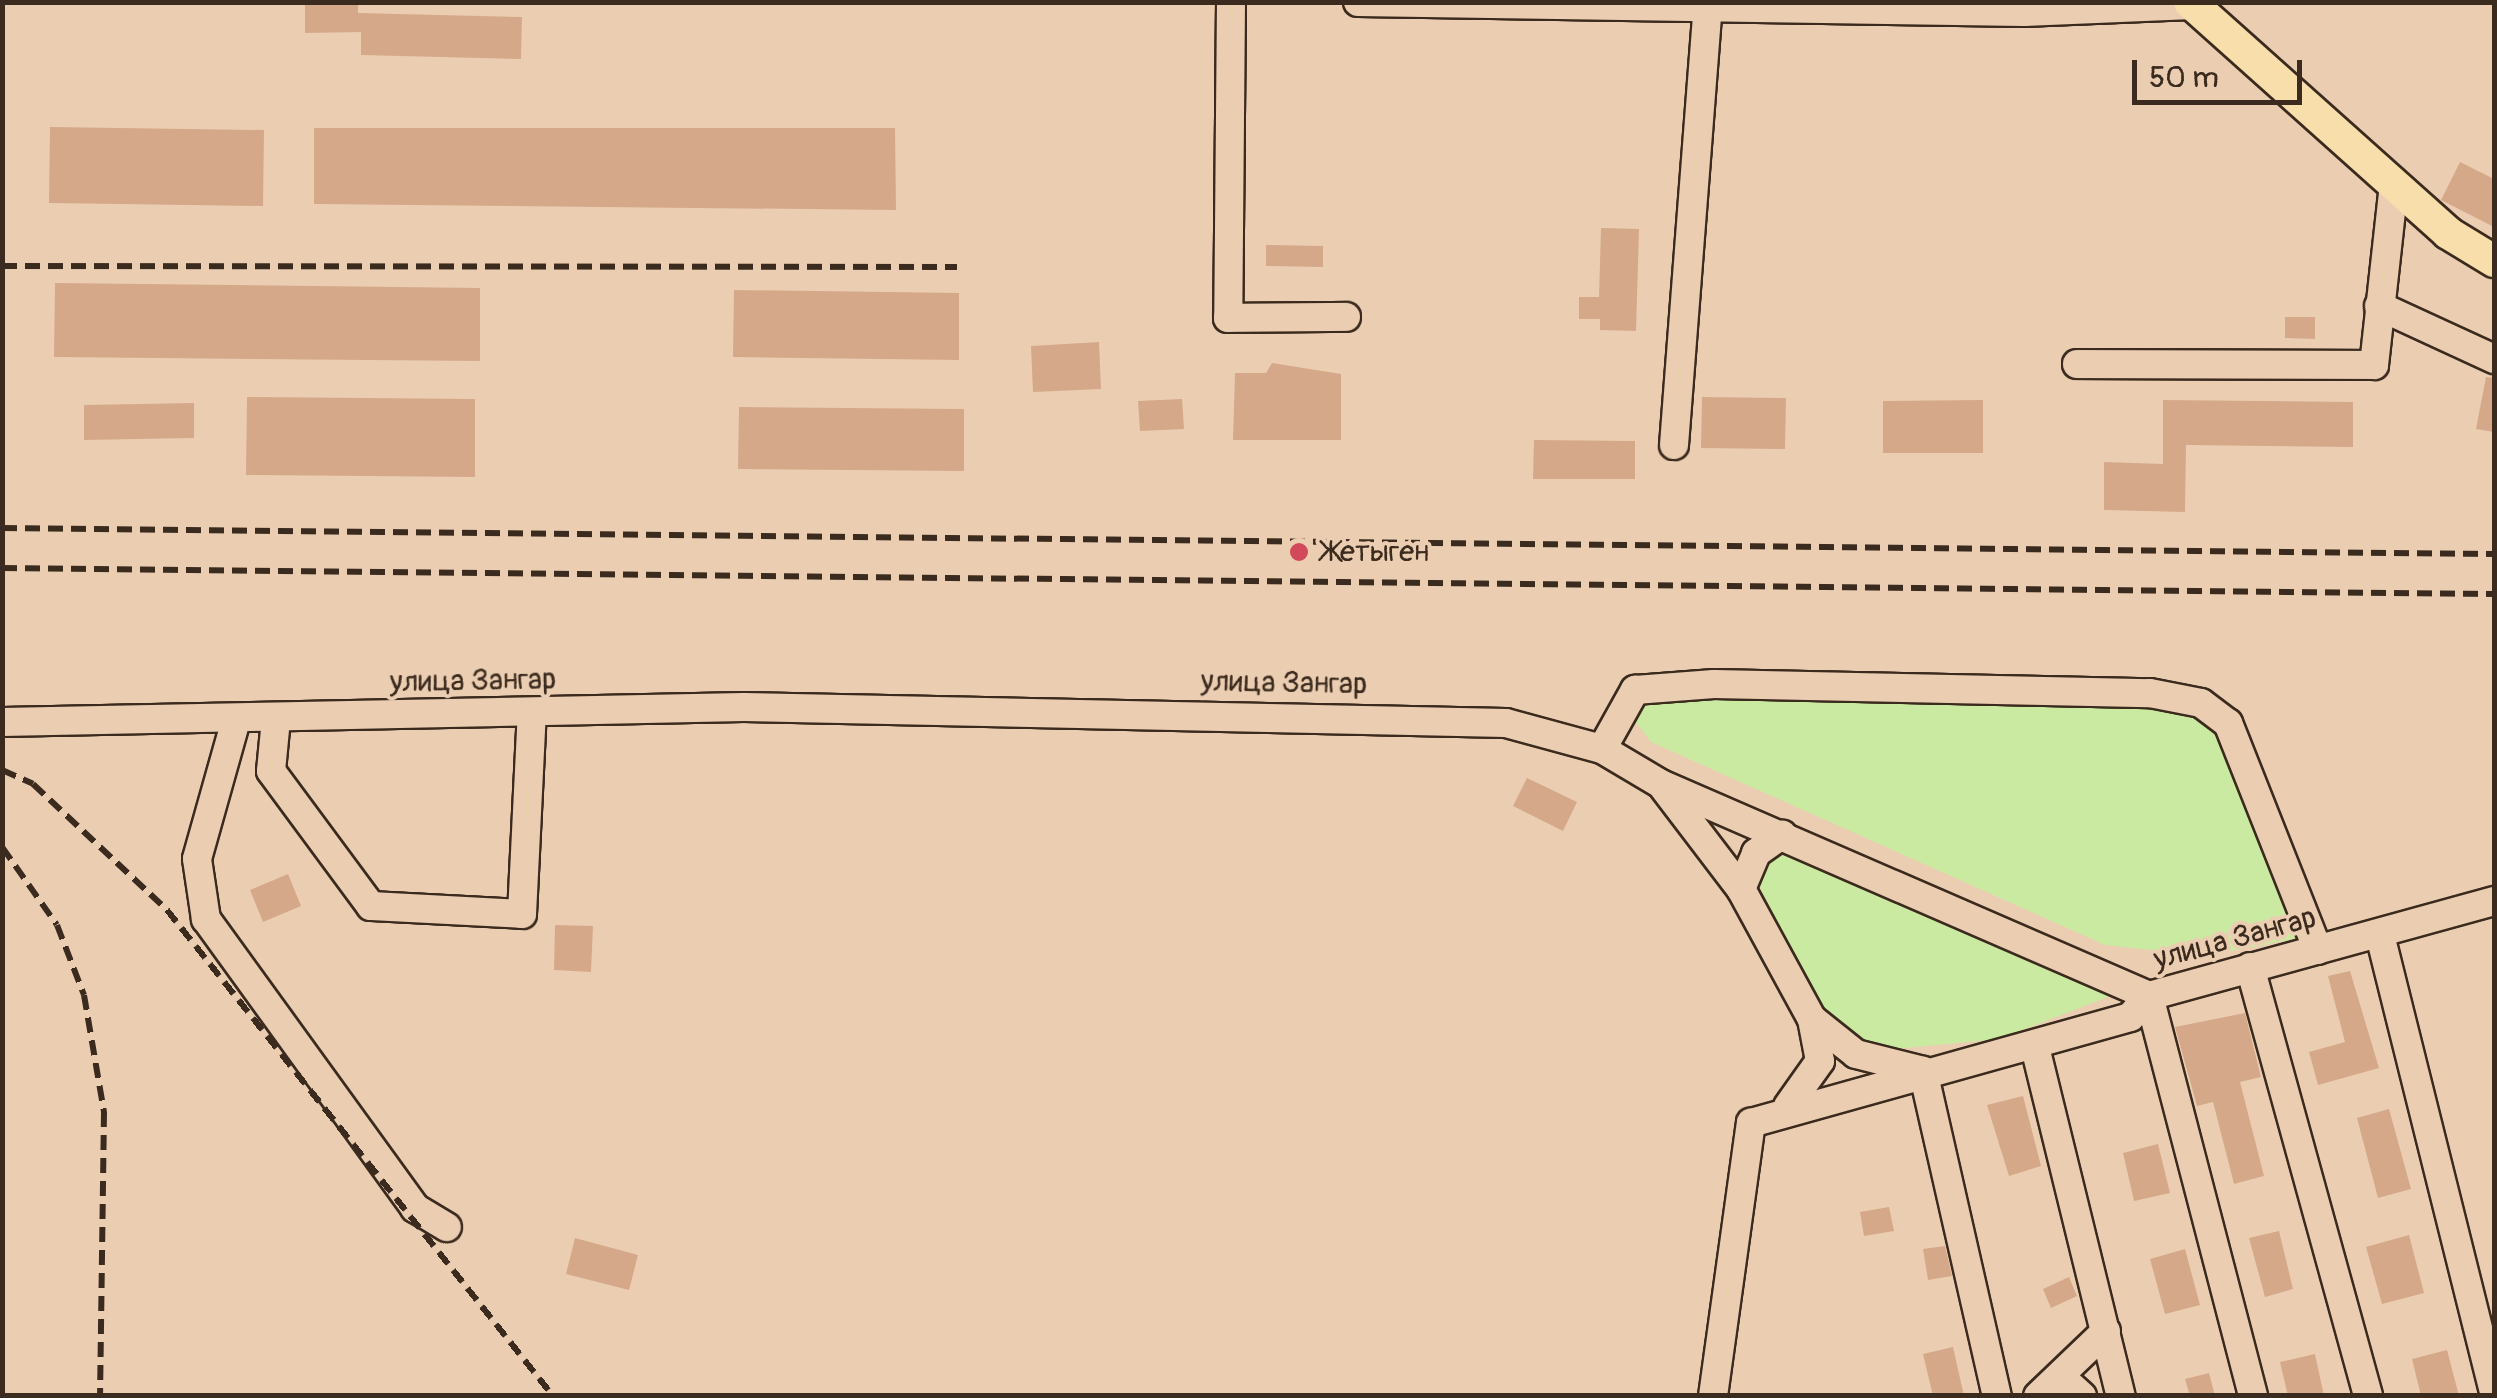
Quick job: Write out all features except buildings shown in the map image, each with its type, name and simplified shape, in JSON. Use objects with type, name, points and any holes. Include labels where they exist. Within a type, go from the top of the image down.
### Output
[{"type":"main road","points":[[2191,4],[2448,233],[2494,261]]},
{"type":"street","points":[[1230,2],[1228,318],[1346,317]]},
{"type":"street","points":[[1358,2],[2024,12],[2191,4]]},
{"type":"street","points":[[1674,446],[1708,8]]},
{"type":"street","points":[[2077,364],[2374,364],[2394,185]]},
{"type":"street","points":[[2379,306],[2494,359]]},
{"type":"street","points":[[1602,749],[1635,690],[1654,688],[2132,692],[2200,703],[2228,724],[2318,950]]},
{"type":"street","name":"улица Зангар","points":[[2,722],[744,707],[1353,716],[1506,723],[1602,749],[1661,784],[2149,996],[2494,902]]},
{"type":"street","points":[[276,719],[272,771],[371,906],[522,914],[532,712]]},
{"type":"street","points":[[236,720],[197,859],[206,919],[415,1208],[446,1227]]},
{"type":"street","points":[[1661,784],[1740,889],[1812,1019],[1820,1061],[1788,1106]]},
{"type":"street","points":[[1740,889],[1756,853],[1782,835]]},
{"type":"street","points":[[2380,935],[2494,1394]]},
{"type":"street","points":[[2250,967],[2368,1396]]},
{"type":"street","points":[[1714,1396],[1751,1123],[1788,1106],[2035,1047],[2130,1017],[2149,996]]},
{"type":"street","points":[[2149,996],[2253,1396]]},
{"type":"street","points":[[1812,1019],[1856,1054],[1923,1071]]},
{"type":"street","points":[[2035,1047],[2121,1396]]},
{"type":"street","points":[[1923,1071],[1997,1396]]},
{"type":"street","points":[[2038,1396],[2072,1387],[2106,1331]]},
{"type":"green space","points":[[1646,696],[2146,700],[2198,710],[2223,729],[2303,937],[2206,956],[2105,945],[1651,742],[1634,720]]},
{"type":"green space","points":[[1798,850],[2113,995],[1999,1039],[1895,1049],[1866,1043],[1836,1025],[1817,1000],[1758,884],[1768,861]]},
{"type":"railway","points":[[2,266],[957,267]]},
{"type":"railway","points":[[2,528],[2494,554]]},
{"type":"railway","points":[[2,568],[2494,594]]},
{"type":"railway","points":[[2,770],[33,784],[167,910],[553,1396]]},
{"type":"railway","points":[[2,847],[57,925],[84,995],[104,1112],[100,1396]]},
{"type":"place","name":"Жетыген","points":[[1299,552]]}]
